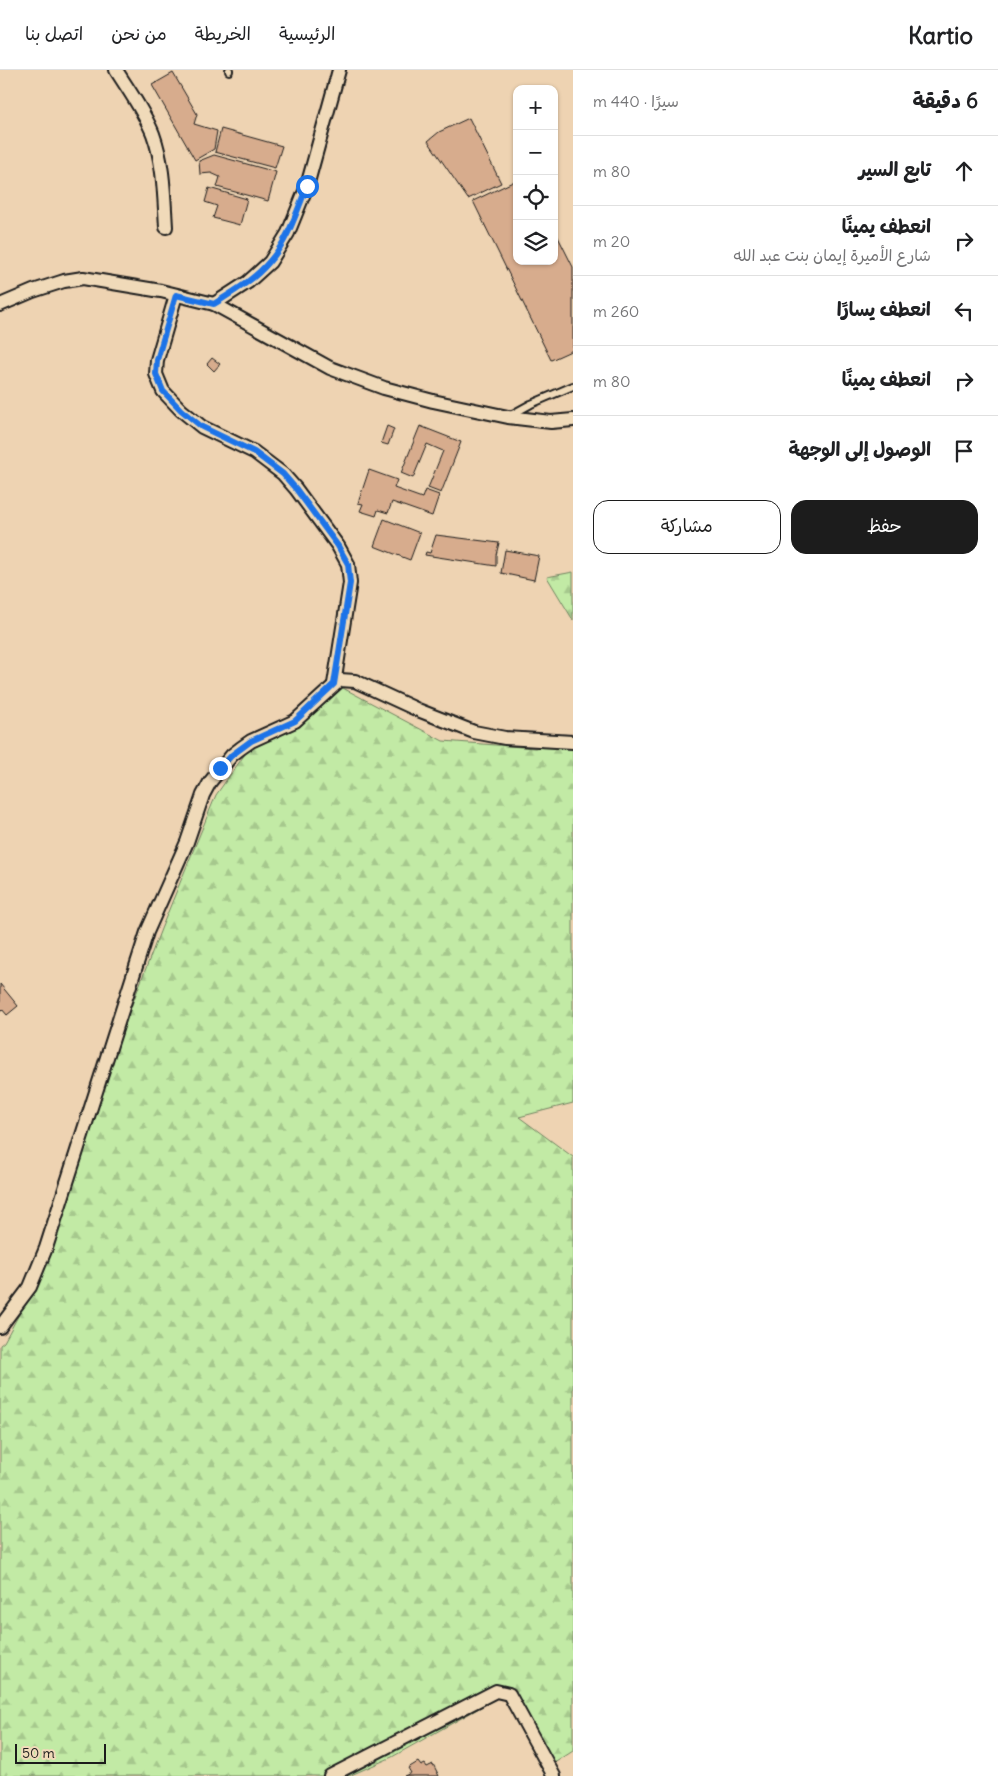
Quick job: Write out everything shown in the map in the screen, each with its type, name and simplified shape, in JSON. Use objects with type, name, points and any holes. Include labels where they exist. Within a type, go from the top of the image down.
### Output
[{"type":"street","points":[[116,70],[142,111],[153,134],[162,166],[166,227]]},
{"type":"street","points":[[214,304],[248,282],[270,262],[288,233],[307,186],[339,70]]},
{"type":"street","points":[[0,306],[34,291],[64,281],[83,278],[117,283],[214,304],[330,368],[384,388],[508,417],[551,422],[573,420]]},
{"type":"street","points":[[176,295],[157,360],[156,374],[163,391],[181,410],[202,427],[254,452],[283,474],[301,495],[338,546],[348,564],[350,583],[334,684]]},
{"type":"street","points":[[0,1327],[30,1288],[46,1248],[147,932],[187,842],[203,795],[210,782],[232,755],[251,741],[295,721],[340,680],[355,681],[474,732],[505,738],[573,742]]},
{"type":"street","points":[[330,1776],[496,1691],[509,1694],[554,1776]]},
{"type":"lane","points":[[508,417],[530,404],[573,386]]},
{"type":"green space","points":[[573,572],[573,620],[547,577]]},
{"type":"green space","points":[[341,687],[443,741],[535,748],[573,738],[573,1103],[519,1117],[573,1157],[573,1751],[545,1769],[515,1688],[392,1757],[349,1776],[0,1776],[0,1345],[4,1342],[35,1285],[105,1075],[161,929],[216,795],[250,747]]},
{"type":"building","points":[[173,73],[197,114],[194,124],[217,131],[214,149],[195,160],[152,85]]},
{"type":"building","points":[[469,118],[501,183],[468,199],[428,141],[439,132]]},
{"type":"building","points":[[221,129],[282,146],[275,168],[215,152]]},
{"type":"building","points":[[214,155],[276,172],[268,201],[217,187],[220,177],[211,173],[200,174],[199,161]]},
{"type":"building","points":[[513,182],[513,265],[558,265],[558,237],[573,267],[573,350],[551,360],[473,201]]},
{"type":"building","points":[[209,188],[247,199],[240,225],[213,218],[217,206],[205,202]]},
{"type":"building","points":[[212,358],[220,364],[214,371],[207,364]]},
{"type":"building","points":[[387,426],[394,429],[388,445],[381,443]]},
{"type":"building","points":[[420,426],[461,442],[441,493],[428,488],[443,451],[427,444],[413,478],[401,473]]},
{"type":"building","points":[[369,470],[397,480],[394,488],[422,498],[425,490],[439,495],[432,516],[392,502],[388,513],[378,510],[376,516],[360,511],[363,504],[358,503]]},
{"type":"building","points":[[384,519],[420,533],[410,560],[374,546]]},
{"type":"building","points":[[436,535],[499,543],[496,566],[425,555],[426,552],[430,553]]},
{"type":"building","points":[[505,550],[539,556],[534,580],[501,573]]},
{"type":"building","points":[[0,984],[18,1006],[7,1015],[2,1009],[0,1011]]},
{"type":"building","points":[[418,1762],[421,1766],[425,1764],[427,1767],[433,1764],[439,1776],[404,1776],[411,1773],[408,1768]]},
{"type":"route","points":[[220,768],[232,755],[251,741],[295,721],[334,684],[350,583],[348,564],[338,546],[315,514],[283,474],[254,452],[202,427],[181,410],[163,391],[156,374],[157,360],[176,295],[214,304],[248,282],[270,262],[288,233],[307,186]]}]
